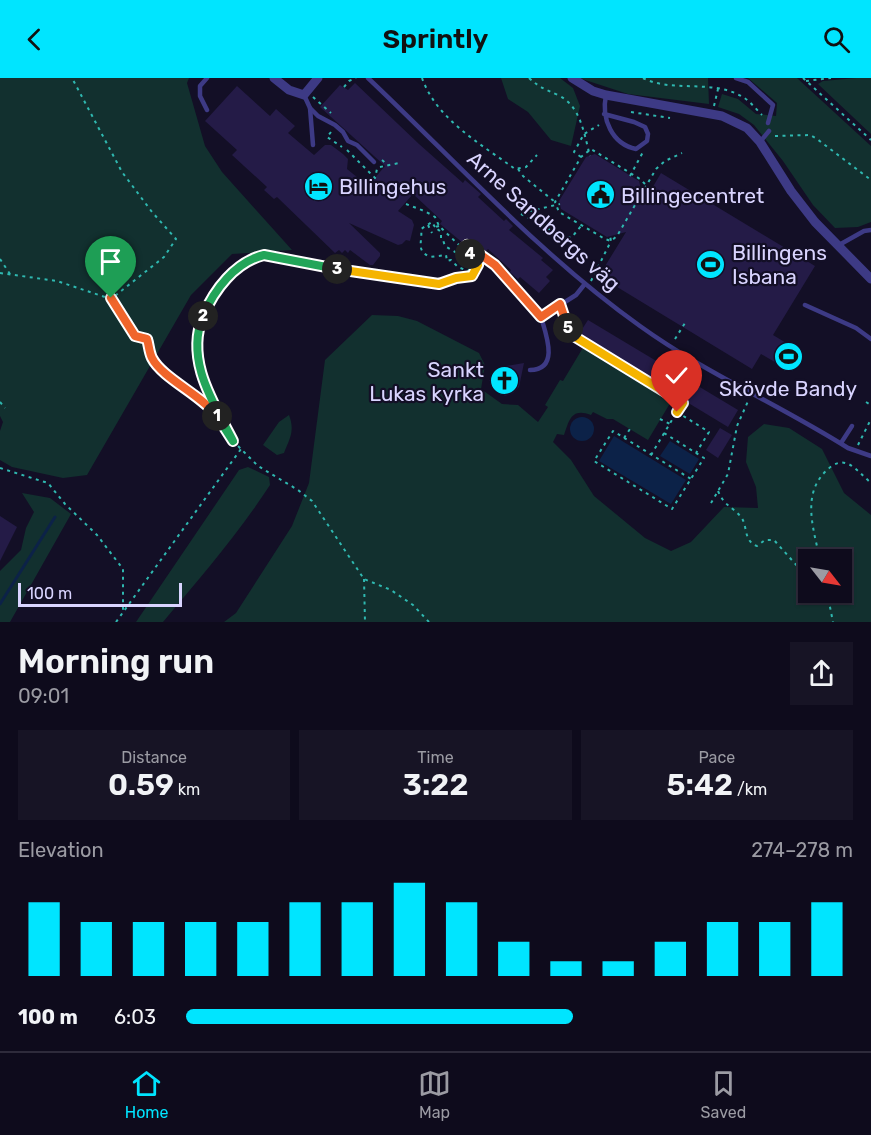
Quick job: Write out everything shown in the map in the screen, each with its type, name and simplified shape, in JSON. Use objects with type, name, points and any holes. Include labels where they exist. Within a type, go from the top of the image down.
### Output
[{"type":"street","points":[[274,78],[289,90],[304,95],[318,78]]},
{"type":"street","points":[[572,78],[592,91],[722,116],[747,128],[760,142],[791,191],[815,222],[871,279]]},
{"type":"lane","points":[[207,78],[200,86],[200,96],[207,110]]},
{"type":"lane","name":"Arne Sandbergs väg","points":[[368,78],[584,285],[641,328],[752,394],[855,451],[871,456]]},
{"type":"lane","points":[[736,78],[748,82],[773,105],[768,123]]},
{"type":"lane","points":[[304,95],[310,108],[318,116],[338,128],[348,141],[374,162]]},
{"type":"lane","points":[[604,114],[645,127],[648,134],[646,141],[636,149],[624,146],[611,133],[604,114],[606,95]]},
{"type":"lane","points":[[310,108],[312,145]]},
{"type":"lane","points":[[760,142],[769,131]]},
{"type":"lane","points":[[839,245],[864,231],[871,230]]},
{"type":"lane","points":[[467,245],[495,265],[541,317],[549,355],[544,366],[531,370]]},
{"type":"lane","points":[[541,317],[576,295],[584,285]]},
{"type":"lane","points":[[560,304],[568,327],[572,335],[577,338]]},
{"type":"lane","points":[[805,304],[856,328],[871,339]]},
{"type":"lane","points":[[841,443],[852,426]]},
{"type":"path","points":[[72,78],[122,172],[176,239],[164,257],[111,298]]},
{"type":"path","points":[[344,87],[356,78]]},
{"type":"path","points":[[422,78],[427,94],[441,111],[515,169],[518,169],[557,204]]},
{"type":"path","points":[[529,78],[541,89],[569,102],[578,114],[590,154],[582,158],[556,201],[559,212],[611,241]]},
{"type":"path","points":[[805,79],[831,78]]},
{"type":"path","points":[[805,79],[871,140]]},
{"type":"path","points":[[581,157],[574,152],[584,134],[607,121]]},
{"type":"path","points":[[338,128],[327,137],[350,152],[375,178]]},
{"type":"path","points":[[528,212],[557,204],[581,157],[591,149],[645,184]]},
{"type":"path","points":[[592,280],[611,241],[617,236],[645,184],[660,165],[682,153]]},
{"type":"path","points":[[630,176],[642,155]]},
{"type":"path","points":[[518,169],[526,167],[537,156]]},
{"type":"path","points":[[378,168],[399,163]]},
{"type":"path","points":[[640,186],[645,184]]},
{"type":"path","points":[[406,204],[415,209],[422,209],[435,217],[445,246],[449,248],[459,253],[465,251],[471,262],[471,268],[466,270],[458,267],[451,260],[447,261],[446,255],[449,248]]},
{"type":"path","points":[[521,214],[566,238],[572,237],[582,226]]},
{"type":"path","points":[[233,441],[207,389],[196,354],[198,328],[207,306],[223,282],[242,264],[264,255],[359,273],[439,284],[456,278],[472,276],[478,265],[472,256],[432,222],[421,229],[419,245],[421,250],[430,257],[446,255]]},
{"type":"path","points":[[428,225],[432,233]]},
{"type":"path","points":[[610,236],[611,241]]},
{"type":"path","points":[[0,259],[10,274]]},
{"type":"path","points":[[0,273],[57,281],[111,298],[135,336],[147,339],[153,360],[211,408],[233,441],[258,465],[312,501],[364,579],[364,622]]},
{"type":"path","points":[[674,342],[685,323]]},
{"type":"path","points":[[577,338],[684,401],[651,455]]},
{"type":"path","points":[[694,384],[701,372]]},
{"type":"path","points":[[763,394],[784,388],[790,391]]},
{"type":"path","points":[[711,503],[728,474],[737,426],[752,394]]},
{"type":"path","points":[[0,402],[5,408]]},
{"type":"path","points":[[866,402],[871,405]]},
{"type":"path","points":[[677,412],[709,432],[696,453]]},
{"type":"path","points":[[660,419],[670,424]]},
{"type":"path","points":[[848,464],[871,419]]},
{"type":"path","points":[[624,438],[630,429]]},
{"type":"path","points":[[664,434],[704,458],[691,479],[672,509],[594,461],[613,431],[691,479]]},
{"type":"path","points":[[117,622],[242,449]]},
{"type":"path","points":[[818,549],[812,514],[812,494],[821,477],[838,462],[848,464],[871,483]]},
{"type":"path","points":[[0,468],[48,483],[106,546],[123,569],[123,613]]},
{"type":"path","points":[[718,491],[723,503],[741,518],[747,538],[752,544],[757,546],[765,540],[774,540],[798,567]]},
{"type":"path","points":[[364,579],[391,590],[413,605],[429,622]]},
{"type":"path","points":[[829,603],[833,622]]},
{"type":"green space","points":[[0,78],[189,78],[187,83],[205,146],[222,172],[292,250],[232,254],[191,295],[87,475],[63,478],[12,467],[0,460],[0,431],[3,422],[0,416]]},
{"type":"green space","points":[[501,78],[560,78],[573,88],[580,106],[571,146],[551,140],[528,112],[508,99]]},
{"type":"green space","points":[[579,78],[708,78],[709,104],[628,94]]},
{"type":"green space","points":[[748,78],[797,78],[871,146],[871,222],[858,227],[835,228],[813,205],[783,161],[754,125],[739,114],[718,107],[722,94],[738,99],[756,114],[776,116],[777,103]]},
{"type":"green space","points":[[871,78],[871,134],[818,84],[823,81]]},
{"type":"green space","points":[[372,315],[398,316],[417,321],[479,353],[485,365],[481,389],[502,404],[518,405],[538,422],[548,407],[545,405],[560,380],[563,381],[584,346],[672,400],[648,440],[613,419],[607,419],[593,412],[591,415],[575,414],[569,420],[564,435],[557,434],[553,442],[571,460],[594,496],[645,538],[671,551],[691,542],[724,507],[758,508],[756,487],[746,462],[748,437],[764,424],[789,428],[822,449],[844,493],[871,515],[871,622],[224,622],[236,613],[292,526],[309,483],[325,360]]},
{"type":"green space","points":[[289,415],[292,426],[290,439],[284,453],[277,455],[263,445],[279,422]]},
{"type":"green space","points":[[248,467],[269,477],[270,485],[245,521],[163,622],[136,622],[239,470]]},
{"type":"green space","points":[[22,493],[50,498],[71,514],[10,622],[0,622],[0,571],[21,550],[26,528],[34,512]]},
{"type":"water","points":[[582,417],[591,420],[594,429],[591,438],[582,441],[573,438],[570,429],[573,420]]},
{"type":"water","points":[[614,436],[686,480],[671,504],[599,461]]},
{"type":"water","points":[[670,441],[699,459],[690,474],[660,456]]},
{"type":"building","name":"Billingehus","points":[[355,83],[463,183],[465,180],[481,194],[478,197],[504,221],[506,219],[513,226],[509,230],[543,258],[541,260],[553,270],[546,277],[550,281],[539,293],[520,277],[518,279],[488,249],[485,252],[471,241],[463,243],[440,224],[442,221],[413,194],[398,211],[412,220],[414,225],[410,241],[406,240],[398,245],[349,223],[380,253],[380,256],[373,265],[370,265],[350,250],[348,253],[345,250],[342,253],[339,250],[335,253],[277,197],[274,199],[264,190],[267,187],[232,155],[237,150],[205,121],[237,86],[270,116],[276,109],[295,126],[288,133],[314,155],[325,145],[331,145],[343,154],[348,159],[347,169],[368,186],[385,166],[320,107],[340,85],[348,90]]},
{"type":"building","name":"Billingens Isbana","points":[[595,154],[639,181],[644,202],[661,173],[815,266],[773,335],[801,352],[790,371],[761,354],[752,369],[599,276],[626,232],[607,237],[561,209],[559,201],[586,157]]},
{"type":"building","points":[[588,320],[738,410],[728,427],[581,338],[579,334]]},
{"type":"building","name":"Sankt Lukas kyrka","points":[[524,363],[519,387],[513,393],[505,396],[497,389],[495,382],[489,381],[500,367]]},
{"type":"building","points":[[720,428],[732,435],[718,458],[706,450]]},
{"type":"building","points":[[0,516],[17,527],[0,561]]},
{"type":"waterway","points":[[0,604],[55,517]]},
{"type":"place","name":"Billingehus","points":[[318,186]]},
{"type":"place","name":"Billingecentret","points":[[600,195]]},
{"type":"place","name":"Billingens Isbana","points":[[711,264]]},
{"type":"place","name":"Skövde Bandy","points":[[788,357]]},
{"type":"place","name":"Sankt Lukas kyrka","points":[[505,381]]},
{"type":"route","points":[[111,298],[135,336],[147,339],[153,360],[211,408],[233,441],[207,389],[196,354],[198,328],[207,306],[223,282],[242,264],[264,255],[359,273],[439,284],[456,278],[472,276],[478,265],[464,248],[467,245],[495,265],[541,317],[560,304],[572,335],[683,403],[677,412]]}]
